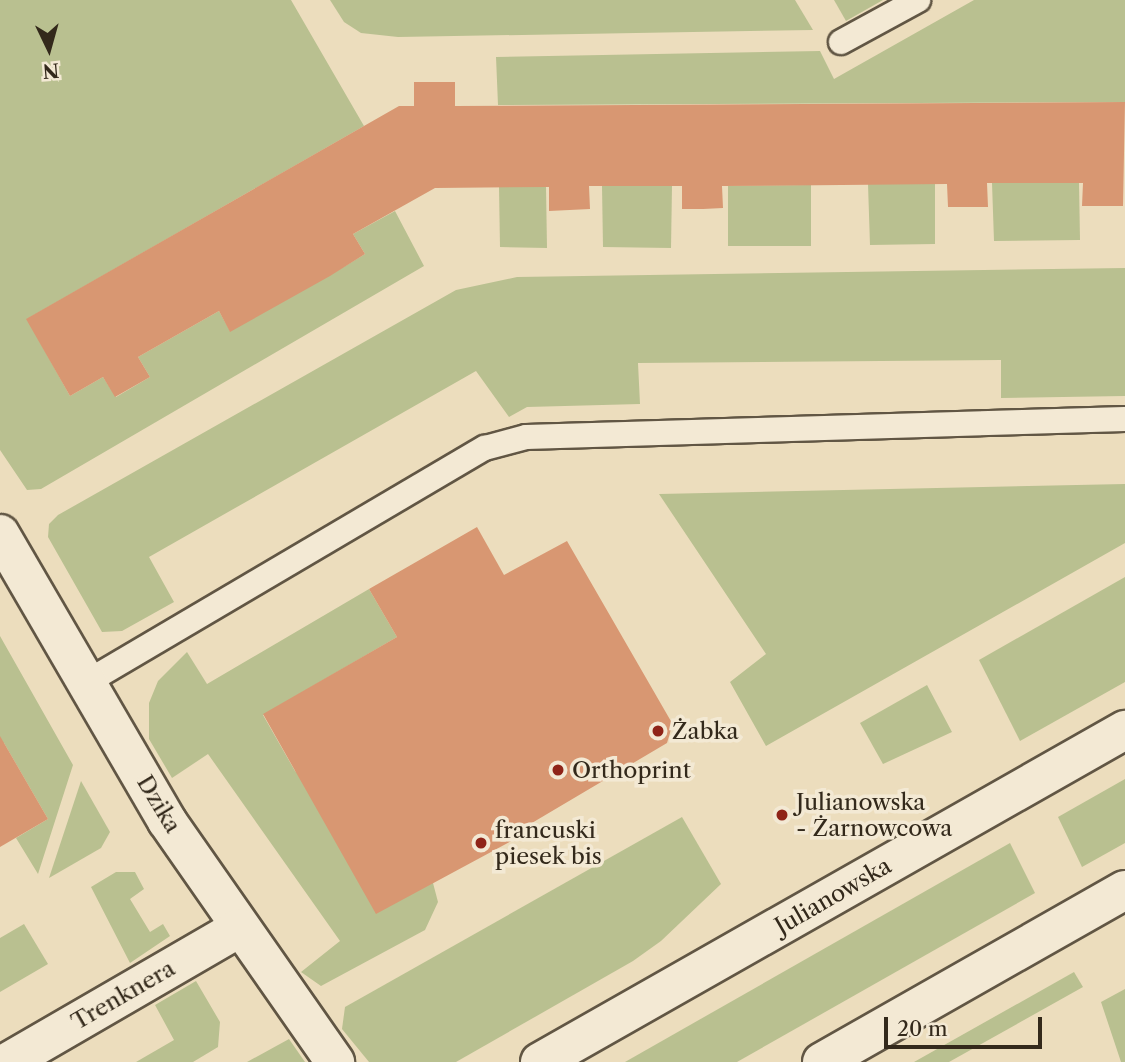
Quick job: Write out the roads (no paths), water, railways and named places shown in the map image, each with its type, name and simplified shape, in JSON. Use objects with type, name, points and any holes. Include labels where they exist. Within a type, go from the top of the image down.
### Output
[{"type":"main road","name":"Dzika","points":[[0,534],[167,821],[239,928],[335,1062]]},
{"type":"main road","name":"Julianowska","points":[[540,1062],[1125,730]]},
{"type":"main road","points":[[822,1062],[1125,890]]},
{"type":"main road","name":"Trenknera","points":[[8,1062],[239,928]]},
{"type":"lane","points":[[841,42],[918,0]]},
{"type":"lane","points":[[87,682],[485,448],[526,438],[1125,419]]},
{"type":"place","name":"Żabka","points":[[658,731]]},
{"type":"place","name":"Orthoprint","points":[[558,770]]},
{"type":"place","name":"Julianowska - Żarnowcowa","points":[[782,815]]},
{"type":"place","name":"francuski piesek bis","points":[[481,843]]}]
